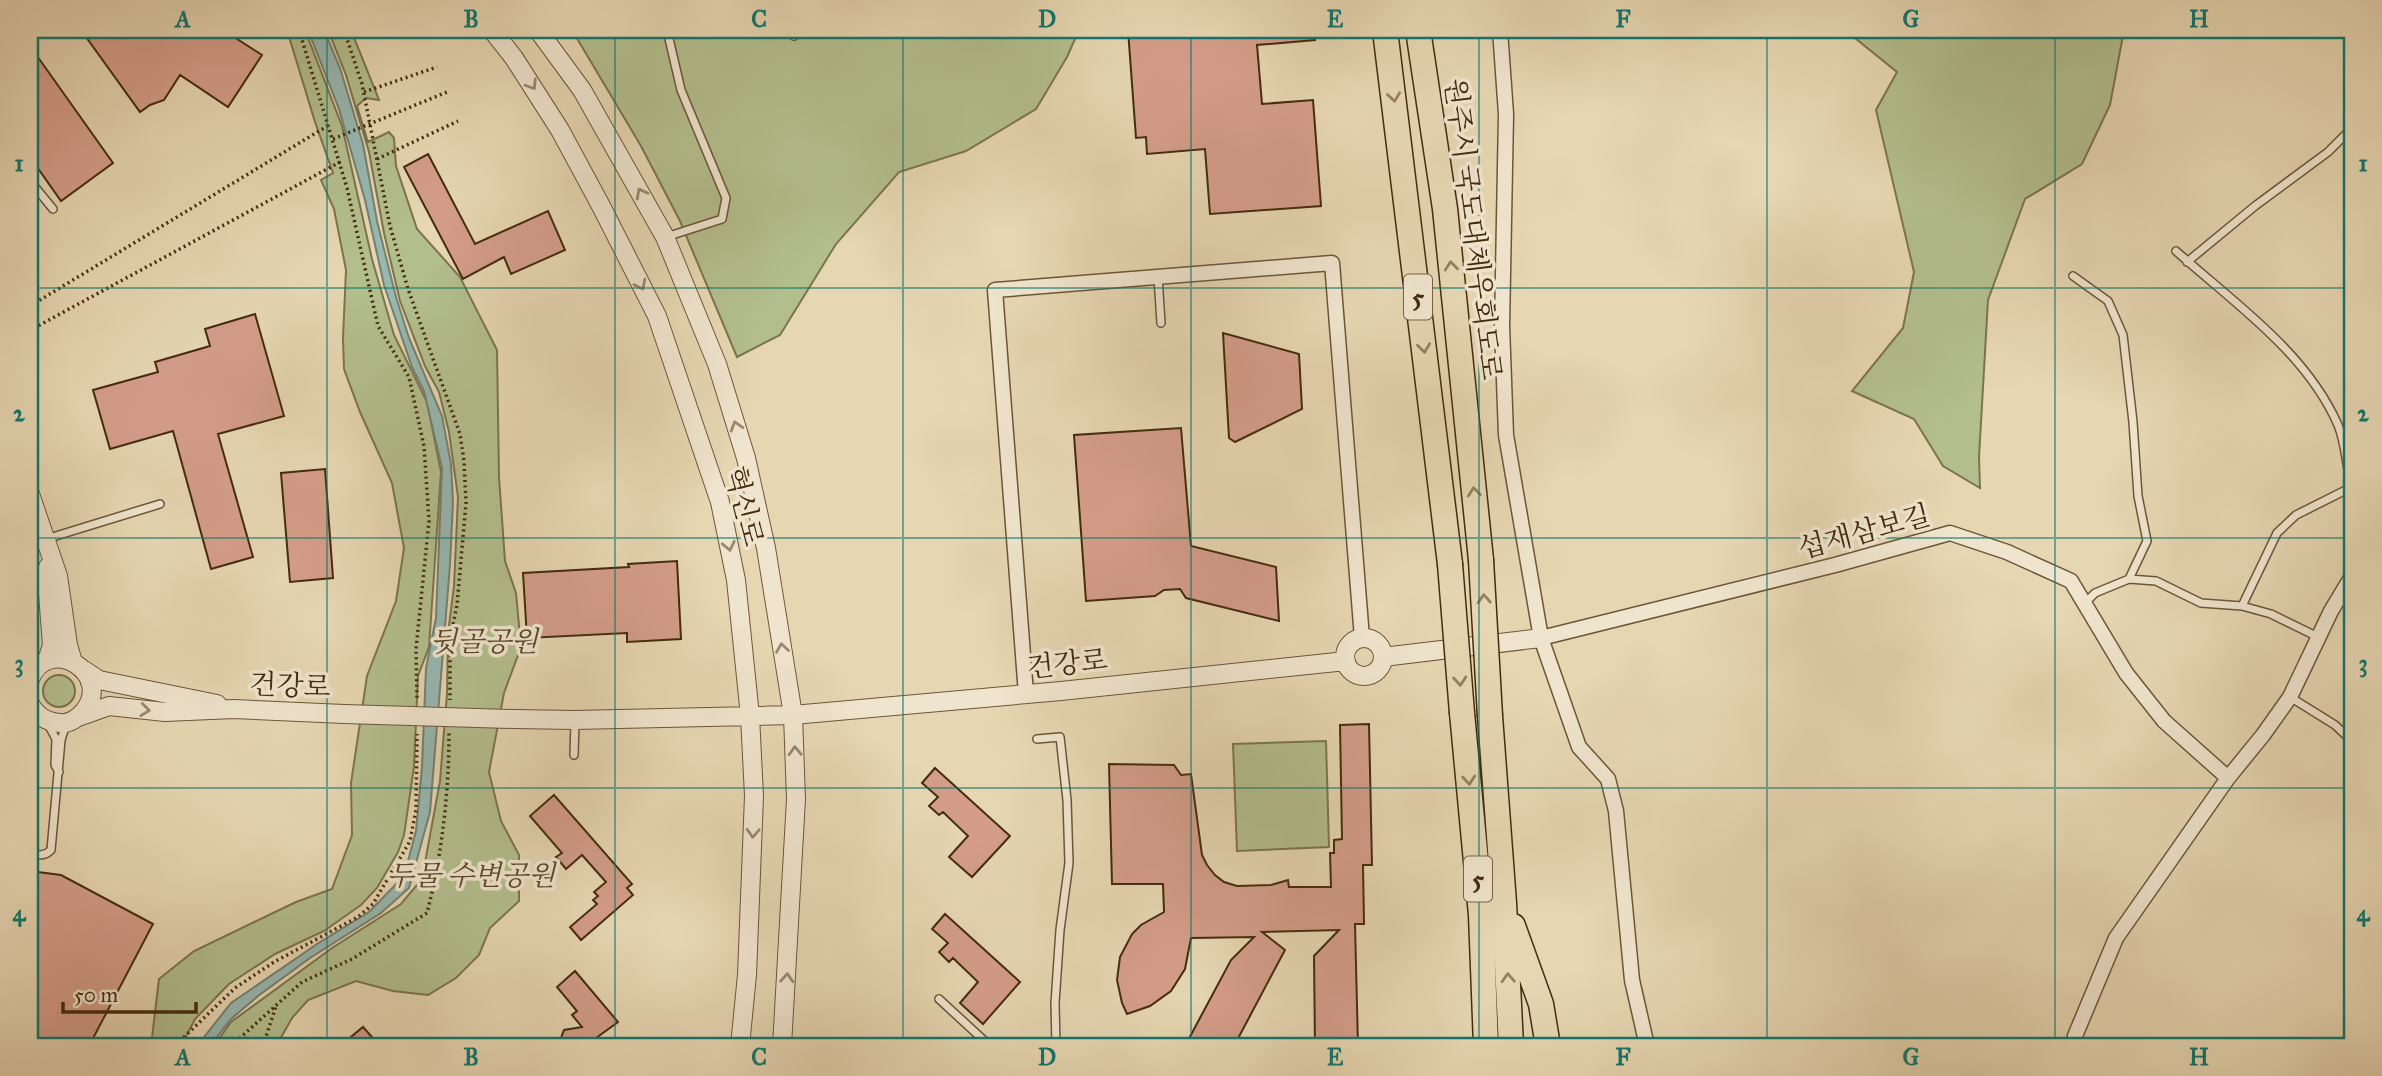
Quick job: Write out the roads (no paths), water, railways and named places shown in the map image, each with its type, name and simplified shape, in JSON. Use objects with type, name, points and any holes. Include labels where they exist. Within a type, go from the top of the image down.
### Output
[{"type":"highway","name":"5","points":[[1385,30],[1450,564],[1481,915],[1486,1046]]},
{"type":"highway","name":"원주시 국도대체우회도로","points":[[1418,30],[1446,209],[1481,560],[1504,903]]},
{"type":"highway","name":"5","points":[[1504,903],[1511,1046]]},
{"type":"highway","points":[[1504,903],[1541,1004],[1548,1046]]},
{"type":"highway","points":[[1474,1046],[1472,978],[1481,915]]},
{"type":"street","name":"혁신로","points":[[492,30],[514,58],[560,130],[657,316],[720,502],[736,580],[750,716],[754,796],[747,975],[740,1046]]},
{"type":"street","name":"혁신로","points":[[538,30],[582,90],[665,237],[717,364],[746,458],[766,548],[793,715],[796,799],[782,1046]]},
{"type":"street","points":[[1500,30],[1506,114],[1502,326],[1506,435],[1541,638],[1578,747],[1608,779],[1616,811],[1632,980],[1647,1046]]},
{"type":"street","points":[[1026,694],[995,290],[1332,263],[1362,638]]},
{"type":"street","points":[[30,494],[58,576],[68,645],[91,687],[91,698],[86,709],[69,727]]},
{"type":"street","name":"섭재삼보길","points":[[1541,638],[1836,565],[1950,533],[2007,552],[2071,581],[2126,673],[2164,721],[2228,778]]},
{"type":"street","points":[[35,670],[52,645],[47,546]]},
{"type":"street","points":[[2073,1046],[2116,938],[2228,778],[2290,697],[2318,637],[2352,576]]},
{"type":"street","points":[[1362,638],[1374,641],[1383,657],[1374,673],[1363,676],[1352,671],[1345,654],[1351,643],[1362,638]]},
{"type":"street","points":[[1383,657],[1541,638]]},
{"type":"street","points":[[35,670],[59,658],[78,666],[99,680],[134,685],[234,709]]},
{"type":"street","name":"건강로","points":[[750,716],[793,715],[1026,694],[1346,660]]},
{"type":"street","points":[[69,727],[109,706],[165,712],[234,709]]},
{"type":"street","name":"건강로","points":[[234,709],[575,720]]},
{"type":"street","points":[[34,710],[69,727]]},
{"type":"street","points":[[575,720],[750,716]]},
{"type":"lane","points":[[665,237],[722,219],[726,198],[681,90],[667,30]]},
{"type":"lane","points":[[2187,262],[2255,206],[2328,152],[2352,128]]},
{"type":"lane","points":[[30,181],[53,209]]},
{"type":"lane","points":[[2175,251],[2270,334],[2320,389],[2340,428],[2352,487],[2296,515],[2277,533],[2242,606]]},
{"type":"lane","points":[[2073,276],[2108,301],[2123,335],[2138,496],[2147,541],[2130,579]]},
{"type":"lane","points":[[1158,277],[1161,323]]},
{"type":"lane","points":[[47,546],[160,504]]},
{"type":"lane","points":[[2084,604],[2095,593],[2130,579],[2157,581],[2201,603],[2242,606],[2271,614],[2318,637]]},
{"type":"lane","points":[[2290,697],[2335,725],[2352,741]]},
{"type":"lane","points":[[34,710],[56,739],[55,765],[59,772]]},
{"type":"lane","points":[[574,755],[575,720]]},
{"type":"lane","points":[[30,853],[41,855],[51,850],[59,772],[69,727]]},
{"type":"lane","points":[[1037,739],[1060,737],[1067,800],[1069,863],[1060,930],[1055,1003],[1056,1046]]},
{"type":"lane","points":[[939,999],[990,1046]]},
{"type":"water","points":[[308,30],[324,30],[340,68],[363,144],[377,221],[396,297],[409,338],[442,416],[451,464],[453,502],[450,565],[430,812],[409,888],[381,913],[310,958],[258,996],[231,1019],[210,1046],[197,1046],[231,1003],[369,912],[404,876],[416,831],[426,668],[436,618],[442,468],[424,391],[412,367],[384,285],[365,200],[339,109]]},
{"type":"park label","name":"뒷골공원","points":[[484,641]]},
{"type":"park label","name":"두물 수변공원","points":[[471,875]]}]
